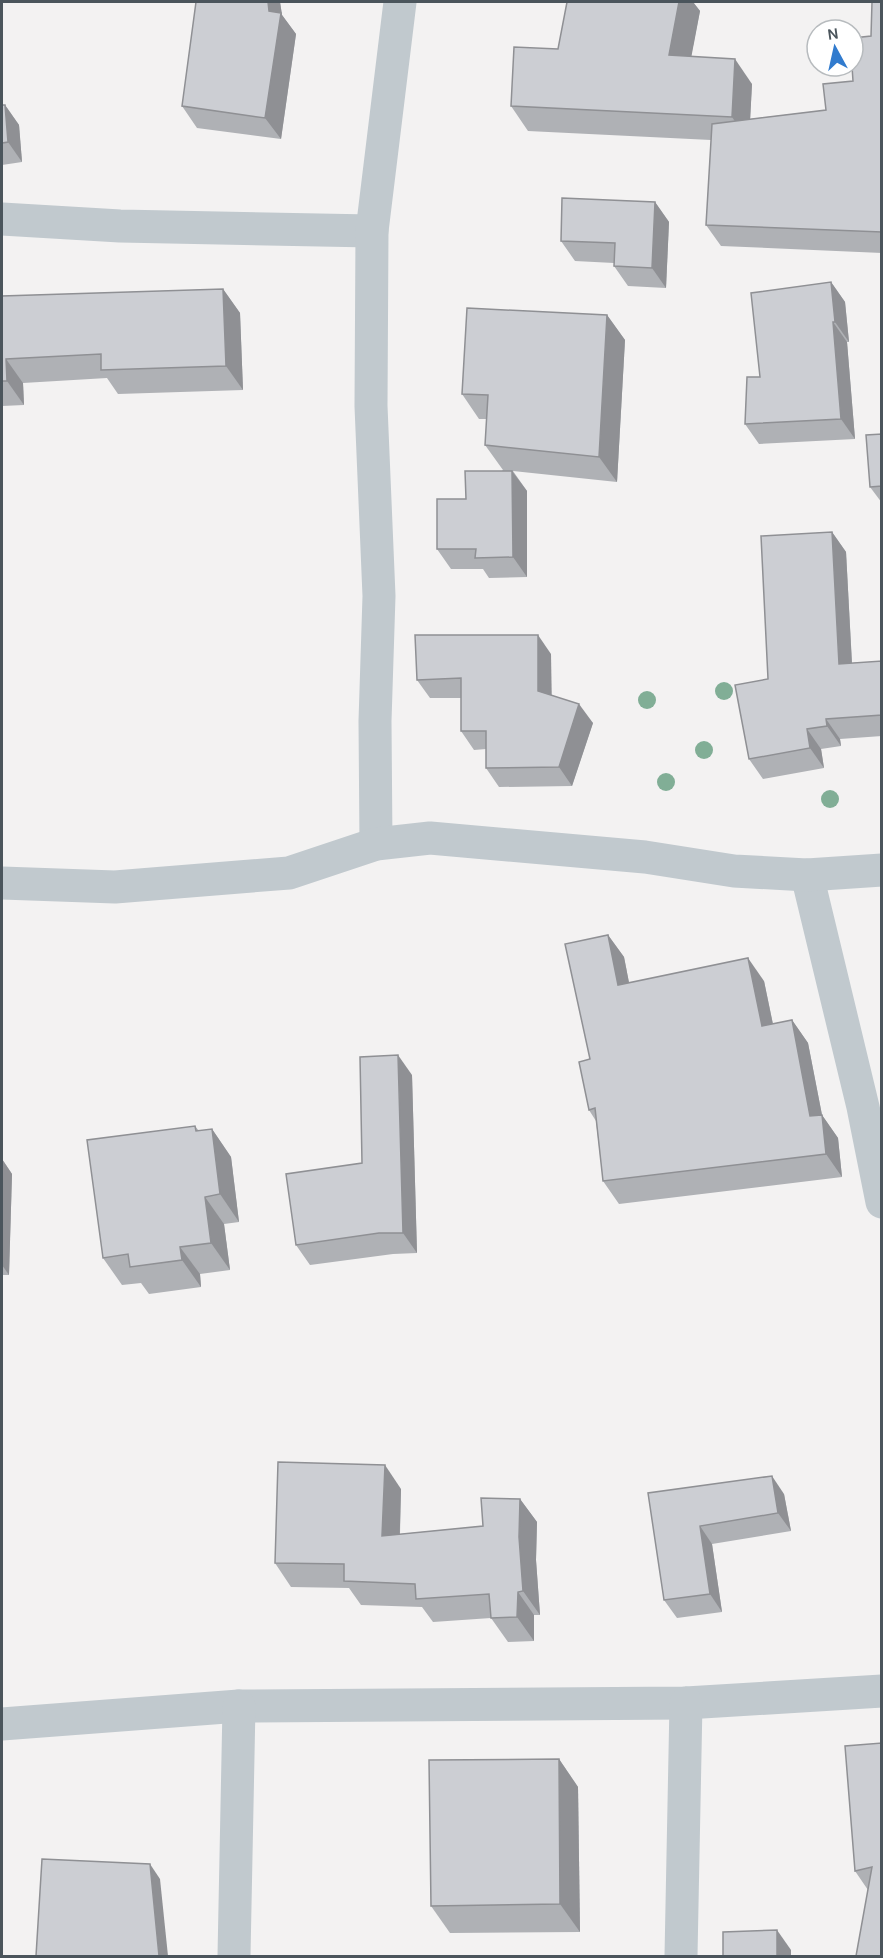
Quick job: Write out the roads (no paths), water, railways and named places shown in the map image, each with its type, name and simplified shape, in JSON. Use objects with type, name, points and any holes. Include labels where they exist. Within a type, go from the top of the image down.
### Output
[{"type":"street","points":[[376,844],[375,722],[379,596],[371,406],[372,231],[400,2]]},
{"type":"street","points":[[2,219],[120,226],[372,231]]},
{"type":"street","points":[[2,883],[115,887],[289,873],[376,844],[430,838],[645,857],[734,871],[807,875],[882,870]]},
{"type":"street","points":[[807,875],[882,1202]]},
{"type":"street","points":[[2,1724],[239,1706],[686,1703],[882,1691]]},
{"type":"street","points":[[681,1956],[686,1703]]},
{"type":"street","points":[[234,1956],[239,1706]]}]
